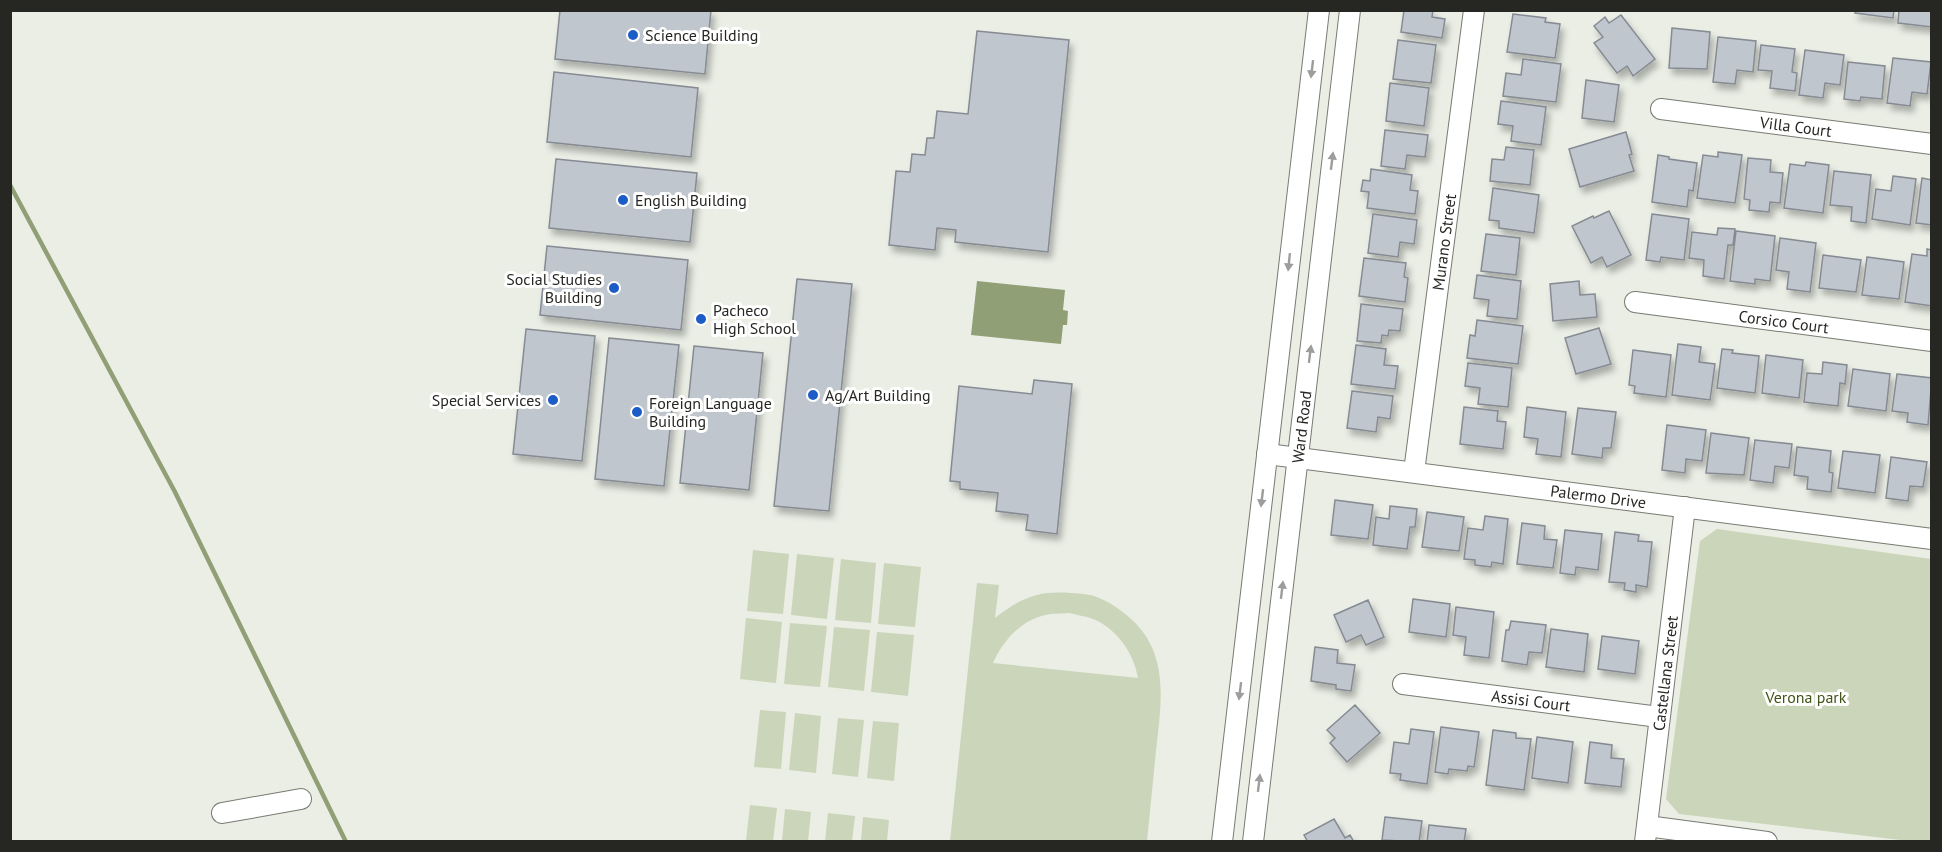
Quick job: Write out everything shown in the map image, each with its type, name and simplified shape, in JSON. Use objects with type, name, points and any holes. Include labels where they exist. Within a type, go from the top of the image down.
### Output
[{"type":"street","name":"Ward Road","points":[[1222,842],[1319,10]]},
{"type":"street","name":"Ward Road","points":[[1253,842],[1350,10]]},
{"type":"street","name":"Murano Street","points":[[1414,472],[1474,10]]},
{"type":"street","name":"Villa Court","points":[[1661,109],[1932,144]]},
{"type":"street","name":"Corsico Court","points":[[1635,302],[1932,341]]},
{"type":"street","name":"Palermo Drive","points":[[1267,454],[1932,539]]},
{"type":"street","name":"Castellana Street","points":[[1646,834],[1685,507]]},
{"type":"street","name":"Assisi Court","points":[[1402,684],[1659,717]]},
{"type":"street","points":[[222,813],[301,799]]},
{"type":"street","points":[[1646,834],[1767,842]]},
{"type":"green space","name":"Verona park","points":[[1717,529],[1931,559],[1931,841],[1909,841],[1679,814],[1666,799],[1700,541]]},
{"type":"green space","points":[[753,550],[789,554],[783,614],[747,611]]},
{"type":"green space","points":[[797,554],[834,558],[827,619],[791,615]]},
{"type":"green space","points":[[841,559],[876,563],[871,623],[835,620]]},
{"type":"green space","points":[[884,563],[921,567],[915,627],[878,624]]},
{"type":"green space","points":[[977,583],[999,585],[995,618],[1027,598],[1046,593],[1093,596],[1120,610],[1136,624],[1148,640],[1159,674],[1160,711],[1147,841],[950,841]],"holes":[[[1069,613],[1093,619],[1109,628],[1123,642],[1133,660],[1138,678],[993,663],[1007,640],[1020,627],[1048,614]]]},
{"type":"green space","points":[[746,618],[782,622],[776,683],[740,679]]},
{"type":"green space","points":[[790,623],[827,626],[820,687],[784,684]]},
{"type":"green space","points":[[834,627],[870,630],[864,691],[828,687]]},
{"type":"green space","points":[[877,632],[914,635],[908,696],[871,692]]},
{"type":"green space","points":[[760,710],[786,712],[781,769],[754,767]]},
{"type":"green space","points":[[795,713],[821,716],[816,773],[789,770]]},
{"type":"green space","points":[[838,718],[864,720],[858,777],[832,774]]},
{"type":"green space","points":[[873,721],[899,723],[894,781],[867,778]]},
{"type":"green space","points":[[750,805],[777,808],[773,841],[746,841]]},
{"type":"green space","points":[[785,809],[811,812],[808,841],[782,841]]},
{"type":"green space","points":[[828,813],[855,816],[852,841],[825,841]]},
{"type":"green space","points":[[863,817],[889,820],[887,841],[861,841]]},
{"type":"shaded area","points":[[977,281],[1065,290],[1063,310],[1068,311],[1067,325],[1063,325],[1061,344],[971,335]]},
{"type":"building","name":"Science Building","points":[[560,10],[711,10],[705,74],[555,59]]},
{"type":"building","points":[[1404,10],[1433,10],[1432,17],[1445,19],[1442,38],[1401,32]]},
{"type":"building","points":[[1855,10],[1894,10],[1893,18],[1855,13]]},
{"type":"building","points":[[1899,10],[1932,10],[1932,27],[1898,23]]},
{"type":"building","points":[[1513,14],[1546,18],[1545,22],[1560,24],[1555,58],[1507,52]]},
{"type":"building","points":[[1621,15],[1655,59],[1633,76],[1627,66],[1617,73],[1594,43],[1603,37],[1594,26],[1605,17],[1609,23]]},
{"type":"building","points":[[1672,28],[1710,32],[1707,69],[1669,68]]},
{"type":"building","points":[[977,31],[1069,40],[1048,252],[955,242],[956,230],[937,228],[935,250],[889,245],[896,171],[910,172],[912,154],[925,155],[927,138],[934,138],[937,111],[968,114]]},
{"type":"building","points":[[1718,37],[1756,41],[1753,72],[1737,70],[1735,84],[1713,82]]},
{"type":"building","points":[[1398,40],[1436,45],[1431,83],[1393,79]]},
{"type":"building","points":[[1761,45],[1795,49],[1792,72],[1797,73],[1795,91],[1770,88],[1772,71],[1758,70]]},
{"type":"building","points":[[1805,50],[1844,55],[1840,85],[1825,83],[1823,98],[1799,95]]},
{"type":"building","points":[[1893,58],[1931,62],[1927,94],[1912,92],[1910,106],[1887,103]]},
{"type":"building","points":[[1523,59],[1561,64],[1556,102],[1503,96],[1506,73],[1521,75]]},
{"type":"building","points":[[1848,62],[1885,66],[1882,99],[1861,97],[1860,101],[1844,99]]},
{"type":"building","points":[[554,72],[698,88],[691,157],[547,142]]},
{"type":"building","points":[[1586,80],[1619,85],[1614,122],[1582,118]]},
{"type":"building","points":[[1390,83],[1429,88],[1424,126],[1386,121]]},
{"type":"building","points":[[1501,101],[1546,107],[1541,145],[1511,141],[1513,126],[1498,124]]},
{"type":"building","points":[[1385,130],[1428,135],[1425,157],[1407,155],[1405,169],[1381,166]]},
{"type":"building","points":[[1626,132],[1634,171],[1580,187],[1569,149]]},
{"type":"building","points":[[1506,147],[1534,150],[1530,185],[1490,181],[1492,159],[1504,160]]},
{"type":"building","points":[[1718,152],[1742,155],[1735,203],[1697,198],[1703,155],[1718,157]]},
{"type":"building","points":[[1658,155],[1697,163],[1693,191],[1689,190],[1687,207],[1652,202]]},
{"type":"building","points":[[1748,158],[1771,160],[1770,172],[1783,173],[1780,203],[1770,202],[1769,212],[1749,210],[1750,200],[1744,199]]},
{"type":"building","name":"English Building","points":[[556,159],[697,173],[690,242],[549,228]]},
{"type":"building","points":[[1806,162],[1829,165],[1823,213],[1784,208],[1790,164],[1805,166]]},
{"type":"building","points":[[1371,169],[1412,175],[1410,190],[1418,191],[1415,214],[1367,208],[1369,192],[1361,191],[1363,180],[1370,181]]},
{"type":"building","points":[[1834,171],[1871,175],[1866,223],[1851,221],[1852,207],[1830,205]]},
{"type":"building","points":[[1893,176],[1916,179],[1910,225],[1872,219],[1876,189],[1891,191]]},
{"type":"building","points":[[1922,178],[1932,180],[1932,225],[1916,223]]},
{"type":"building","points":[[1493,188],[1539,195],[1534,233],[1499,228],[1499,221],[1489,220]]},
{"type":"building","points":[[1609,211],[1631,255],[1607,267],[1602,257],[1591,263],[1572,226]]},
{"type":"building","points":[[1373,214],[1417,220],[1414,244],[1400,242],[1398,257],[1368,253]]},
{"type":"building","points":[[1652,214],[1689,219],[1684,260],[1661,257],[1660,262],[1646,260]]},
{"type":"building","points":[[1718,228],[1735,229],[1733,245],[1728,245],[1724,279],[1703,276],[1704,260],[1689,258],[1692,232],[1717,235]]},
{"type":"building","points":[[1736,231],[1775,236],[1770,281],[1755,279],[1755,284],[1730,281]]},
{"type":"building","points":[[1486,234],[1520,238],[1516,275],[1481,271]]},
{"type":"building","points":[[1780,238],[1816,243],[1810,292],[1787,289],[1789,272],[1776,270]]},
{"type":"building","name":"Social Studies Building","points":[[547,246],[688,260],[681,330],[540,315]]},
{"type":"building","points":[[1927,249],[1932,250],[1932,306],[1905,302],[1912,254],[1927,256]]},
{"type":"building","points":[[1823,255],[1861,260],[1856,292],[1819,288]]},
{"type":"building","points":[[1867,257],[1904,262],[1899,299],[1862,295]]},
{"type":"building","points":[[1364,258],[1406,263],[1404,277],[1408,278],[1405,302],[1359,296]]},
{"type":"building","points":[[1477,275],[1521,281],[1517,319],[1487,316],[1489,300],[1474,298]]},
{"type":"building","name":"Ag/Art Building","points":[[797,279],[852,284],[829,511],[774,506]]},
{"type":"building","points":[[1579,281],[1580,295],[1595,294],[1597,317],[1553,321],[1550,284]]},
{"type":"building","points":[[1361,304],[1403,309],[1400,331],[1389,330],[1388,336],[1382,335],[1381,343],[1357,341]]},
{"type":"building","points":[[1477,320],[1523,326],[1518,364],[1467,358],[1470,335],[1475,336]]},
{"type":"building","points":[[1599,328],[1611,364],[1576,374],[1565,338]]},
{"type":"building","name":"Special Services","points":[[526,329],[595,336],[582,461],[513,454]]},
{"type":"building","name":"Foreign Language Building","points":[[609,338],[679,345],[664,486],[595,479]]},
{"type":"building","points":[[1678,344],[1701,347],[1699,362],[1715,364],[1710,400],[1672,395]]},
{"type":"building","points":[[1356,345],[1386,349],[1384,365],[1398,366],[1395,389],[1351,384]]},
{"type":"building","points":[[694,346],[763,353],[749,490],[680,483]]},
{"type":"building","points":[[1722,349],[1733,350],[1732,353],[1759,356],[1755,393],[1717,388]]},
{"type":"building","points":[[1633,350],[1671,355],[1666,397],[1634,393],[1635,386],[1629,385]]},
{"type":"building","points":[[1766,355],[1803,360],[1799,398],[1762,393]]},
{"type":"building","points":[[1823,362],[1847,365],[1845,384],[1840,383],[1838,406],[1804,402],[1807,373],[1822,374]]},
{"type":"building","points":[[1468,363],[1512,368],[1508,407],[1478,404],[1480,388],[1465,386]]},
{"type":"building","points":[[1853,369],[1890,374],[1886,411],[1848,406]]},
{"type":"building","points":[[1897,374],[1932,378],[1928,425],[1907,422],[1908,413],[1892,411]]},
{"type":"building","points":[[1034,380],[1072,384],[1057,534],[1026,530],[1028,515],[996,511],[998,493],[960,489],[960,482],[950,481],[959,386],[1032,394]]},
{"type":"building","points":[[1352,391],[1393,396],[1390,419],[1378,417],[1376,432],[1347,428]]},
{"type":"building","points":[[1464,407],[1498,411],[1497,421],[1506,422],[1503,449],[1460,444]]},
{"type":"building","points":[[1527,407],[1566,412],[1561,457],[1536,454],[1538,439],[1524,437]]},
{"type":"building","points":[[1578,408],[1616,412],[1611,448],[1603,448],[1602,458],[1572,454]]},
{"type":"building","points":[[1667,425],[1706,430],[1702,461],[1686,459],[1685,473],[1662,470]]},
{"type":"building","points":[[1711,433],[1749,438],[1744,475],[1706,473]]},
{"type":"building","points":[[1755,440],[1792,444],[1789,468],[1775,466],[1773,483],[1750,480]]},
{"type":"building","points":[[1797,447],[1831,451],[1829,472],[1833,473],[1831,492],[1807,489],[1808,477],[1794,475]]},
{"type":"building","points":[[1843,451],[1880,455],[1875,493],[1838,488]]},
{"type":"building","points":[[1891,457],[1927,462],[1923,487],[1910,486],[1908,501],[1886,498]]},
{"type":"building","points":[[1335,500],[1373,505],[1368,539],[1331,535]]},
{"type":"building","points":[[1390,506],[1417,509],[1415,527],[1410,527],[1407,549],[1373,545],[1376,517],[1389,519]]},
{"type":"building","points":[[1427,512],[1464,517],[1459,551],[1422,547]]},
{"type":"building","points":[[1485,516],[1508,519],[1503,564],[1492,562],[1491,567],[1475,565],[1475,560],[1464,559],[1468,528],[1483,530]]},
{"type":"building","points":[[1522,523],[1545,526],[1544,539],[1557,540],[1553,568],[1517,564]]},
{"type":"building","points":[[1565,530],[1602,534],[1598,570],[1576,567],[1575,575],[1560,573]]},
{"type":"building","points":[[1615,532],[1639,535],[1638,541],[1652,542],[1647,587],[1636,585],[1636,592],[1624,590],[1625,583],[1609,582]]},
{"type":"building","points":[[1413,599],[1450,604],[1446,637],[1409,632]]},
{"type":"building","points":[[1368,600],[1384,637],[1366,645],[1361,635],[1346,642],[1334,615]]},
{"type":"building","points":[[1456,607],[1494,612],[1489,658],[1464,655],[1466,637],[1453,635]]},
{"type":"building","points":[[1511,621],[1546,625],[1542,653],[1529,652],[1527,665],[1502,661],[1506,630],[1509,630]]},
{"type":"building","points":[[1551,629],[1588,634],[1584,672],[1546,667]]},
{"type":"building","points":[[1602,636],[1639,641],[1635,674],[1598,669]]},
{"type":"building","points":[[1315,647],[1338,650],[1337,663],[1355,665],[1351,691],[1336,689],[1336,685],[1311,681]]},
{"type":"building","points":[[1355,705],[1380,733],[1347,762],[1330,743],[1335,738],[1327,730]]},
{"type":"building","points":[[1441,727],[1479,732],[1474,767],[1468,766],[1467,771],[1449,769],[1448,774],[1435,772]]},
{"type":"building","points":[[1411,729],[1434,732],[1427,784],[1400,780],[1401,774],[1390,773],[1394,742],[1409,744]]},
{"type":"building","points":[[1493,730],[1516,733],[1516,738],[1531,739],[1524,790],[1486,785]]},
{"type":"building","points":[[1537,737],[1573,742],[1568,783],[1532,778]]},
{"type":"building","points":[[1590,742],[1612,745],[1611,758],[1624,759],[1621,787],[1585,783]]},
{"type":"building","points":[[1385,817],[1422,821],[1419,842],[1382,840]]},
{"type":"building","points":[[1334,819],[1345,838],[1350,835],[1354,842],[1308,842],[1304,835]]},
{"type":"building","points":[[1429,825],[1466,829],[1464,842],[1427,842]]},
{"type":"waterway","points":[[10,185],[175,492],[346,842]]},
{"type":"place","name":"Science Building","points":[[633,35]]},
{"type":"place","name":"English Building","points":[[623,200]]},
{"type":"place","name":"Social Studies Building","points":[[614,288]]},
{"type":"place","name":"Pacheco High School","points":[[701,319]]},
{"type":"place","name":"Ag/Art Building","points":[[813,395]]},
{"type":"place","name":"Special Services","points":[[553,400]]},
{"type":"place","name":"Foreign Language Building","points":[[637,412]]}]
